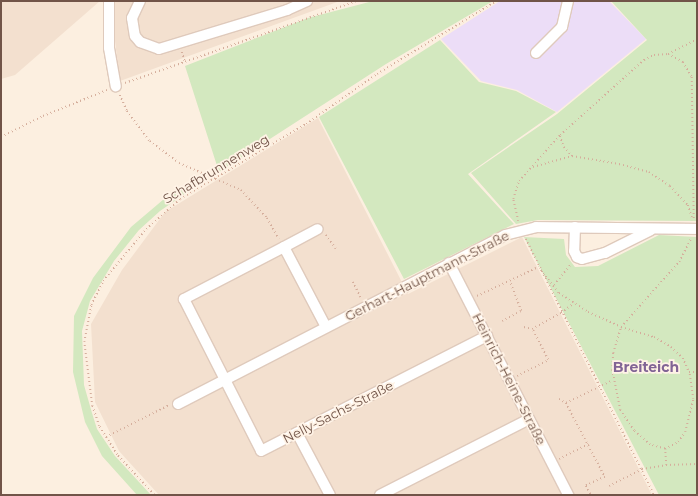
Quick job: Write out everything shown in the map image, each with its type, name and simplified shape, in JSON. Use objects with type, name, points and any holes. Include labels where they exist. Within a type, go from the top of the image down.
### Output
[{"type":"street","points":[[109,1],[110,48],[116,86]]},
{"type":"street","points":[[140,1],[132,18],[132,26],[140,42],[159,49],[179,45],[287,10],[307,1]]},
{"type":"street","points":[[536,53],[562,27],[568,1]]},
{"type":"street","points":[[575,227],[574,251],[577,257],[592,258],[653,229]]},
{"type":"street","name":"Gerhart-Hauptmann-Straße","points":[[178,404],[505,235],[521,230],[575,227],[696,229]]},
{"type":"street","points":[[225,380],[184,299],[318,229]]},
{"type":"street","points":[[284,247],[326,327]]},
{"type":"street","name":"Heinrich-Heine-Straße","points":[[450,263],[568,495]]},
{"type":"street","name":"Nelly-Sachs-Straße","points":[[225,380],[261,451],[487,336]]},
{"type":"street","points":[[380,495],[529,419]]},
{"type":"street","points":[[297,433],[330,495]]},
{"type":"path","points":[[1,137],[43,116],[116,86],[344,4],[357,1]]},
{"type":"path","name":"Schafbrunnenweg","points":[[154,495],[121,460],[106,437],[92,406],[85,363],[84,342],[91,305],[103,281],[146,229],[170,206],[306,124],[384,70],[496,1]]},
{"type":"path","points":[[654,495],[538,267],[521,230],[513,199],[519,181],[560,135],[644,60],[654,55],[668,54],[697,39]]},
{"type":"path","points":[[179,45],[185,62]]},
{"type":"path","points":[[531,168],[572,156],[619,164],[649,172],[670,186],[688,206],[694,224],[692,77],[683,62],[668,54]]},
{"type":"path","points":[[116,86],[127,111],[150,141],[178,163],[241,190],[257,205],[284,247]]},
{"type":"path","points":[[560,135],[564,147],[572,156]]},
{"type":"path","points":[[318,229],[330,238],[336,250]]},
{"type":"path","points":[[538,267],[553,286],[574,303],[621,327],[654,337],[671,347],[683,358],[689,372],[693,399],[685,432],[678,442],[665,449],[650,445],[634,432],[620,410],[613,380],[613,353],[621,327],[680,262],[696,229]]},
{"type":"path","points":[[553,286],[577,257]]},
{"type":"path","points":[[468,300],[504,282],[510,282],[538,267]]},
{"type":"path","points":[[353,282],[366,306]]},
{"type":"path","points":[[502,321],[521,312],[510,282]]},
{"type":"path","points":[[524,328],[532,329],[561,314],[574,303]]},
{"type":"path","points":[[509,380],[548,360],[532,329]]},
{"type":"path","points":[[689,372],[697,372]]},
{"type":"path","points":[[566,403],[613,380]]},
{"type":"path","points":[[559,399],[566,403],[605,477],[586,486],[591,495]]},
{"type":"path","points":[[106,437],[172,403],[178,404]]},
{"type":"path","points":[[552,463],[588,444]]},
{"type":"path","points":[[665,449],[666,465]]},
{"type":"path","points":[[609,486],[642,469],[666,465],[697,464]]},
{"type":"shaded area","points":[[1,1],[100,1],[15,75],[1,79]]},
{"type":"shaded area","points":[[110,1],[340,1],[120,81]]},
{"type":"shaded area","points":[[500,1],[609,1],[646,39],[557,112],[517,90],[481,81],[441,39]]},
{"type":"shaded area","points":[[318,118],[408,294],[522,237],[652,495],[159,495],[119,451],[95,402],[91,324],[122,270],[165,212]]},
{"type":"green space","points":[[373,1],[493,1],[386,64],[219,172],[185,66],[308,18]]},
{"type":"green space","points":[[611,1],[697,1],[697,221],[538,220],[516,224],[471,173],[557,114],[647,40]]},
{"type":"green space","points":[[440,40],[479,82],[516,91],[556,112],[468,174],[514,224],[404,279],[319,117]]},
{"type":"green space","points":[[195,180],[202,182],[160,211],[139,230],[114,261],[90,301],[82,331],[84,385],[97,429],[115,456],[151,495],[137,495],[102,456],[85,422],[73,372],[74,316],[93,278],[131,227],[164,199]]},
{"type":"green space","points":[[659,235],[697,237],[697,495],[659,495],[524,237],[564,239],[566,255],[575,267],[598,266]]},
{"type":"district","name":"Breiteich","points":[[646,367]]}]
